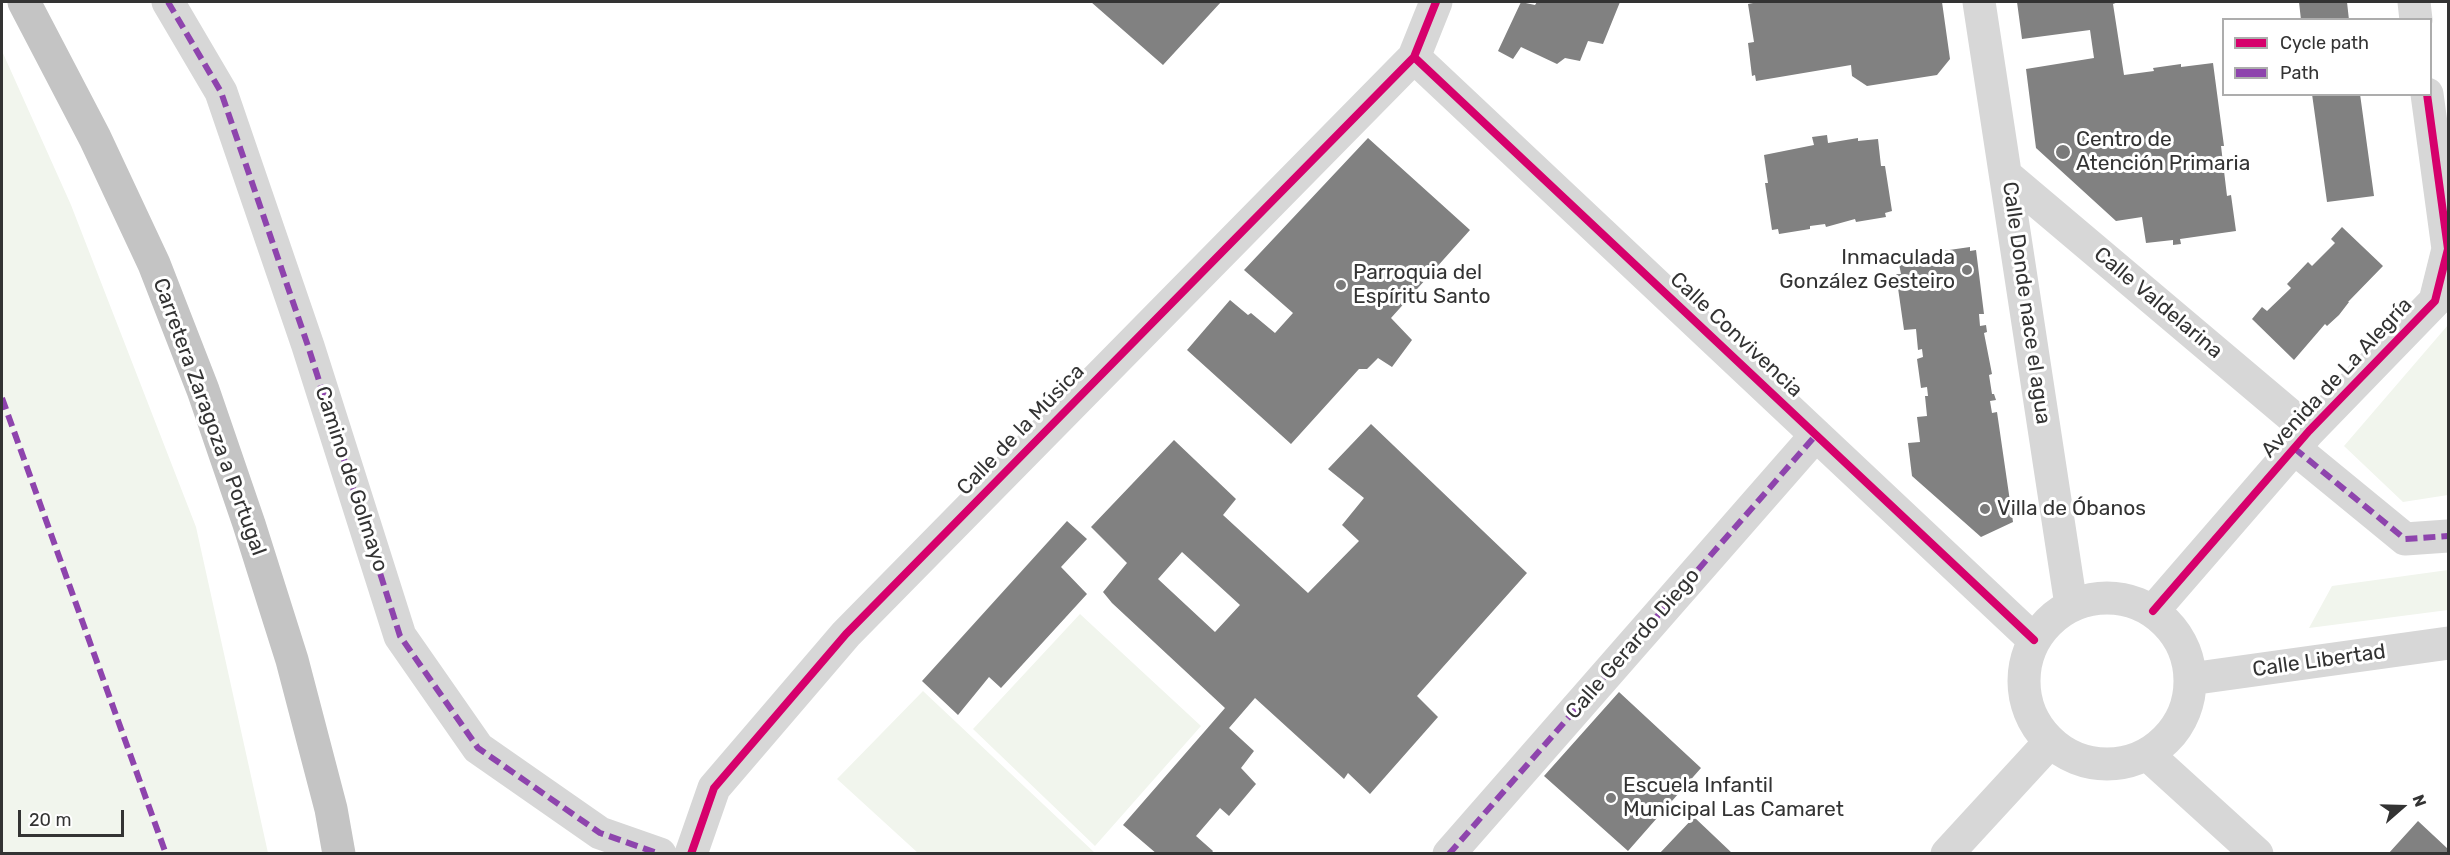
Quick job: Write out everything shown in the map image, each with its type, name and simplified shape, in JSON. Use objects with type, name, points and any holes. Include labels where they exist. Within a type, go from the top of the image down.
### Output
[{"type":"highway","name":"Carretera Zaragoza a Portugal","points":[[24,2],[95,138],[149,254],[203,390],[292,660],[331,809],[339,854]]},
{"type":"street","name":"Camino de Golmayo","points":[[168,2],[221,92],[308,346],[400,636],[478,748],[600,833],[660,854]]},
{"type":"street","points":[[1414,57],[1436,2]]},
{"type":"street","name":"Calle Donde nace el agua","points":[[1979,2],[2071,605]]},
{"type":"street","points":[[2414,2],[2416,18]]},
{"type":"street","name":"Calle Convivencia","points":[[1414,57],[2034,640]]},
{"type":"street","name":"Calle de la Música","points":[[691,854],[714,788],[846,634],[1414,57]]},
{"type":"street","name":"Avenida de La Alegría","points":[[2153,611],[2302,439],[2434,301],[2448,249],[2427,96]]},
{"type":"street","name":"Calle Valdelarina","points":[[2007,176],[2302,439],[2405,539],[2448,536]]},
{"type":"street","name":"Calle Gerardo Diego","points":[[1449,854],[1816,435]]},
{"type":"street","points":[[2098,597],[2127,600],[2153,611],[2172,629],[2185,652],[2190,679],[2188,701],[2179,723],[2166,740],[2147,754],[2122,763],[2097,764],[2071,757],[2050,741],[2033,720],[2024,694],[2025,666],[2034,640],[2049,620],[2071,605],[2098,597]]},
{"type":"street","name":"Calle Libertad","points":[[2190,679],[2448,644]]},
{"type":"street","points":[[1947,854],[2050,741]]},
{"type":"street","points":[[2147,754],[2257,854]]},
{"type":"shaded area","points":[[2,51],[71,205],[196,527],[268,853],[2,853]]},
{"type":"shaded area","points":[[2448,325],[2448,495],[2403,502],[2344,446]]},
{"type":"shaded area","points":[[2448,570],[2448,610],[2309,628],[2332,586]]},
{"type":"shaded area","points":[[1080,614],[1201,726],[1095,846],[973,729]]},
{"type":"shaded area","points":[[923,691],[1095,853],[918,853],[837,779]]},
{"type":"building","points":[[1091,2],[1221,2],[1163,65]]},
{"type":"building","points":[[1521,2],[1535,5],[1537,2],[1620,2],[1603,44],[1588,41],[1580,61],[1565,58],[1557,64],[1521,47],[1513,59],[1498,51]]},
{"type":"building","points":[[1758,2],[1942,2],[1950,59],[1937,75],[1867,86],[1852,76],[1851,65],[1756,81],[1755,75],[1752,76],[1748,43],[1754,42],[1748,4]]},
{"type":"building","points":[[2017,2],[2118,2],[2113,4],[2124,75],[2181,64],[2181,67],[2213,63],[2224,146],[2221,146],[2227,196],[2231,195],[2236,231],[2180,239],[2181,244],[2173,245],[2173,240],[2146,243],[2142,217],[2116,221],[2036,148],[2026,69],[2094,58],[2090,30],[2022,39]]},
{"type":"building","points":[[2299,2],[2347,2],[2349,18],[2301,18]]},
{"type":"building","points":[[2312,96],[2360,96],[2374,196],[2327,202]]},
{"type":"building","points":[[1827,135],[1828,143],[1858,138],[1858,141],[1878,139],[1881,166],[1885,166],[1892,211],[1885,213],[1886,217],[1856,222],[1855,219],[1826,227],[1825,224],[1810,226],[1810,229],[1779,234],[1778,229],[1772,230],[1765,183],[1768,183],[1764,155],[1814,145],[1812,137]]},
{"type":"building","name":"Parroquia del Espíritu Santo","points":[[1368,138],[1470,230],[1391,318],[1412,340],[1392,367],[1378,358],[1367,369],[1359,369],[1291,444],[1187,350],[1230,300],[1248,315],[1251,313],[1275,333],[1293,313],[1244,270]]},
{"type":"building","points":[[2342,227],[2383,266],[2348,302],[2339,315],[2327,326],[2325,324],[2294,360],[2252,319],[2262,307],[2267,311],[2291,288],[2287,284],[2308,262],[2312,266],[2335,243],[2331,239]]},
{"type":"building","points":[[1970,247],[1970,251],[1976,250],[1984,314],[1979,314],[1980,326],[1986,325],[1987,332],[1984,333],[1992,374],[1989,375],[1992,394],[1996,400],[1990,401],[1992,413],[1997,412],[2013,522],[1981,537],[1912,476],[1908,443],[1920,442],[1917,417],[1927,416],[1925,396],[1928,396],[1927,387],[1921,388],[1917,359],[1923,357],[1922,349],[1918,350],[1916,329],[1904,330],[1896,274],[1901,274],[1899,264],[1935,258],[1935,252]]},
{"type":"building","points":[[1371,424],[1527,573],[1417,696],[1438,717],[1370,794],[1348,773],[1344,779],[1255,698],[1229,728],[1254,751],[1241,768],[1256,784],[1229,816],[1220,808],[1196,836],[1213,851],[1211,854],[1157,854],[1123,825],[1225,708],[1103,592],[1127,563],[1091,527],[1174,440],[1236,499],[1223,515],[1308,593],[1359,541],[1342,525],[1364,498],[1328,469]],"holes":[[[1182,552],[1240,605],[1215,632],[1158,579]]]},
{"type":"building","points":[[1067,521],[1087,539],[1061,567],[1087,594],[1001,688],[989,677],[958,715],[922,681]]},
{"type":"building","points":[[1619,692],[1701,768],[1628,851],[1544,776]]},
{"type":"building","points":[[1694,817],[1733,854],[1659,854]]},
{"type":"building","points":[[2418,821],[2448,849],[2448,854],[2388,854]]},
{"type":"marked path","points":[[168,2],[221,92],[308,346],[400,636],[478,748],[600,833],[660,854]]},
{"type":"marked path","points":[[2,398],[166,854]]},
{"type":"marked path","points":[[1449,854],[1816,435]]},
{"type":"marked path","points":[[2294,448],[2405,539],[2448,536]]},
{"type":"cycle path","points":[[691,854],[714,788],[846,634],[1414,57],[1436,2]]},
{"type":"cycle path","points":[[1414,57],[2034,640]]},
{"type":"cycle path","points":[[2153,611],[2309,431],[2435,301],[2448,249],[2427,96]]},
{"type":"place","name":"Centro de Atención Primaria","points":[[2063,152]]},
{"type":"place","name":"Inmaculada González Gesteiro","points":[[1967,270]]},
{"type":"place","name":"Parroquia del Espíritu Santo","points":[[1341,285]]},
{"type":"place","name":"Villa de Óbanos","points":[[1985,509]]},
{"type":"place","name":"Escuela Infantil Municipal Las Camaret","points":[[1611,798]]}]
